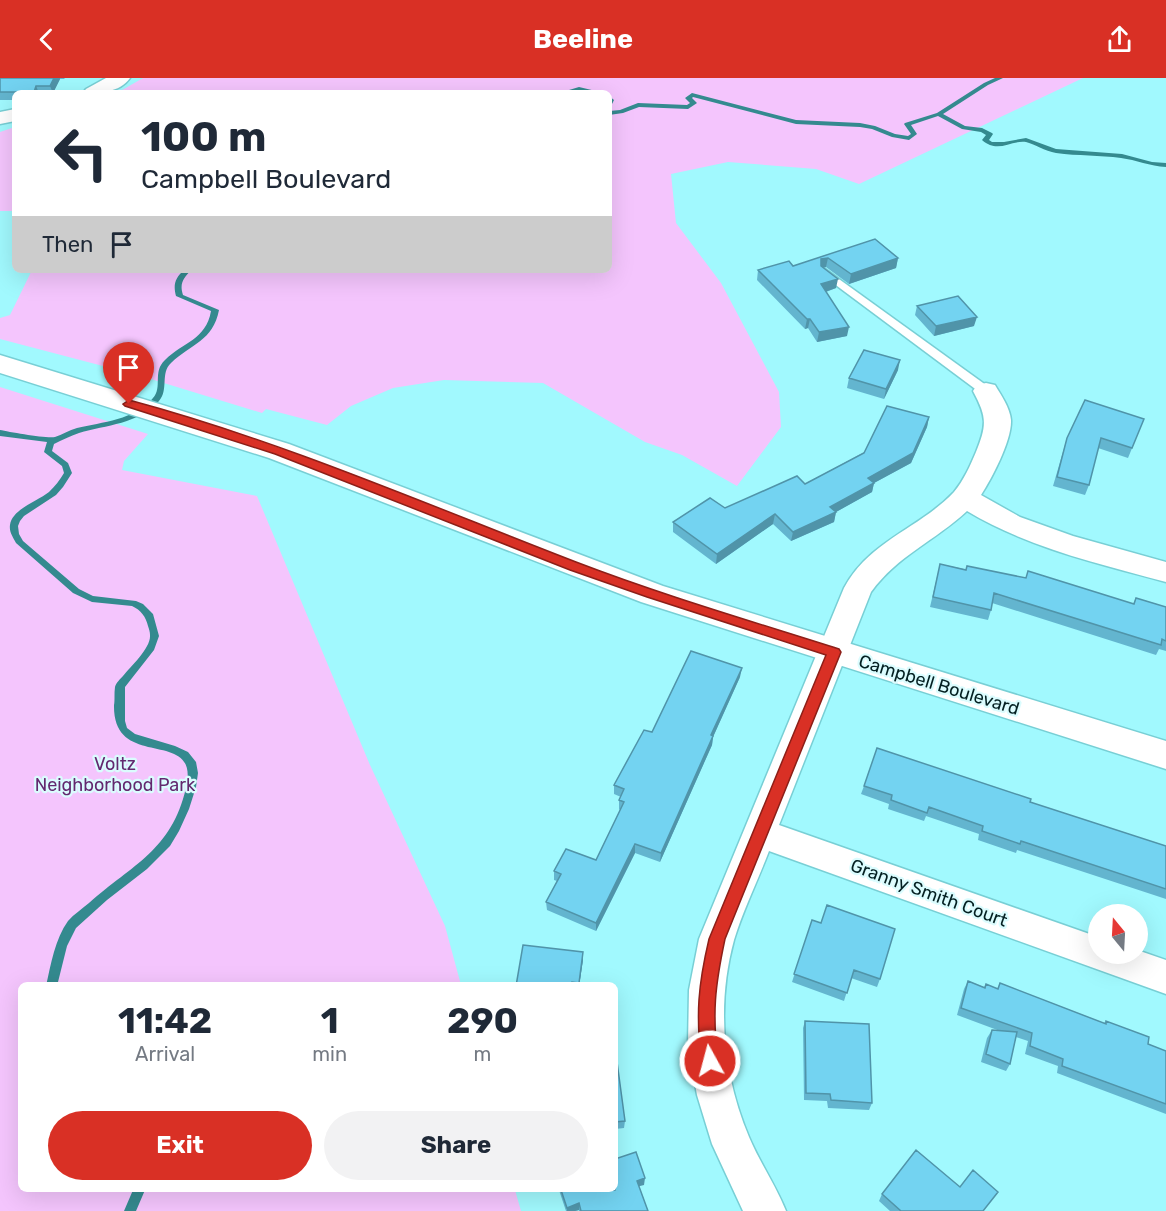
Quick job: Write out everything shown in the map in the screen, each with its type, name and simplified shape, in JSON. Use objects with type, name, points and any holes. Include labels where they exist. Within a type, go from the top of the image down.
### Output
[{"type":"street","points":[[98,90],[120,78]]},
{"type":"street","name":"Campbell Boulevard","points":[[0,364],[215,430],[335,472],[574,566],[652,594],[1166,755]]},
{"type":"street","points":[[766,1211],[737,1155],[720,1106],[710,1061],[705,1020],[708,978],[717,939],[858,588],[867,573],[883,557],[947,515],[965,498],[985,468],[999,420],[986,391]]},
{"type":"street","points":[[965,498],[1010,524],[1055,540],[1166,572]]},
{"type":"street","name":"Granny Smith Court","points":[[760,833],[1088,949]]},
{"type":"street","name":"Granny Smith Court","points":[[1130,964],[1166,977]]},
{"type":"lane","points":[[825,272],[986,391]]},
{"type":"green space","points":[[143,78],[1083,78],[859,184],[816,169],[728,162],[671,174],[676,223],[721,283],[779,392],[781,427],[737,486],[682,455],[645,442],[543,383],[444,380],[393,388],[351,406],[327,425],[266,409],[262,413],[141,376],[0,339],[0,318],[10,315],[31,273],[612,273],[612,90],[122,90]]},
{"type":"green space","points":[[12,128],[12,211],[0,211],[0,132]]},
{"type":"green space","name":"Voltz Neighborhood Park","points":[[0,387],[148,434],[124,461],[122,470],[257,496],[370,765],[445,926],[460,982],[18,982],[18,1192],[516,1192],[521,1211],[0,1211]]},
{"type":"building","points":[[0,78],[54,78],[50,86],[36,86],[35,90],[0,92]]},
{"type":"building","points":[[875,239],[898,258],[851,274],[828,258],[821,259],[821,266],[838,279],[821,284],[849,327],[819,332],[810,319],[807,319],[758,270],[789,261],[793,266]]},
{"type":"building","points":[[958,296],[977,317],[936,326],[917,306]]},
{"type":"building","points":[[864,350],[900,360],[886,389],[849,378]]},
{"type":"building","points":[[1085,400],[1144,419],[1132,448],[1101,438],[1089,485],[1057,477],[1067,438]]},
{"type":"building","points":[[887,406],[929,417],[913,453],[868,478],[874,483],[830,507],[836,512],[793,532],[775,514],[717,554],[673,522],[710,498],[725,508],[797,476],[805,484],[864,453]]},
{"type":"building","points":[[940,564],[966,570],[967,566],[1026,578],[1028,571],[1134,604],[1136,598],[1166,607],[1166,641],[1162,639],[1161,645],[994,593],[991,610],[933,597]]},
{"type":"building","points":[[691,651],[742,668],[661,853],[635,844],[596,923],[546,902],[561,874],[554,871],[566,849],[596,860],[624,802],[619,800],[624,789],[614,785],[644,730],[652,732]]},
{"type":"building","points":[[877,748],[1031,799],[1030,802],[1166,846],[1166,889],[1021,841],[1020,844],[982,831],[983,826],[929,807],[927,813],[891,800],[892,795],[864,786]]},
{"type":"building","points":[[827,905],[895,929],[880,979],[854,970],[847,993],[794,974],[812,920],[821,923]]},
{"type":"building","points":[[523,945],[583,952],[579,982],[517,982]]},
{"type":"building","points":[[968,981],[985,988],[986,984],[998,989],[1000,983],[1106,1024],[1106,1021],[1149,1037],[1148,1044],[1166,1051],[1166,1104],[1062,1066],[1063,1059],[1030,1046],[1032,1033],[961,1008]]},
{"type":"building","points":[[805,1021],[869,1024],[872,1103],[831,1100],[830,1094],[806,1093]]},
{"type":"building","points":[[992,1030],[1017,1032],[1010,1064],[986,1054]]},
{"type":"building","points":[[618,1069],[625,1121],[618,1122]]},
{"type":"building","points":[[916,1150],[960,1187],[973,1170],[998,1192],[983,1211],[901,1211],[882,1194]]},
{"type":"building","points":[[636,1152],[645,1178],[637,1181],[648,1211],[581,1211],[579,1203],[567,1208],[562,1192],[618,1192],[618,1158]]},
{"type":"waterway","points":[[939,114],[986,84],[1000,78]]},
{"type":"waterway","points":[[575,90],[584,90]]},
{"type":"waterway","points":[[612,113],[621,112],[638,105],[688,107],[694,103],[688,98],[692,95],[796,122],[860,125],[873,127],[894,136],[909,138],[914,134],[907,124],[939,114]]},
{"type":"waterway","points":[[939,114],[964,128],[982,130],[990,134],[985,140],[991,144],[1026,140],[1056,151],[1122,156],[1152,164],[1166,165]]},
{"type":"waterway","points":[[52,982],[61,946],[72,925],[144,866],[166,843],[176,828],[184,809],[193,773],[191,762],[184,754],[132,737],[124,731],[120,721],[120,686],[151,648],[155,636],[150,616],[140,606],[133,603],[92,599],[76,591],[20,543],[14,526],[21,514],[55,490],[68,473],[65,465],[48,452],[50,443],[76,431],[118,421],[145,410],[159,396],[162,371],[167,362],[209,328],[215,310],[180,296],[178,282],[185,273]]},
{"type":"waterway","points":[[0,433],[55,440]]},
{"type":"waterway","points":[[130,1211],[138,1192]]},
{"type":"route","points":[[129,404],[279,451],[494,536],[652,594],[834,652],[717,939],[708,978],[705,1020],[710,1061]]}]
